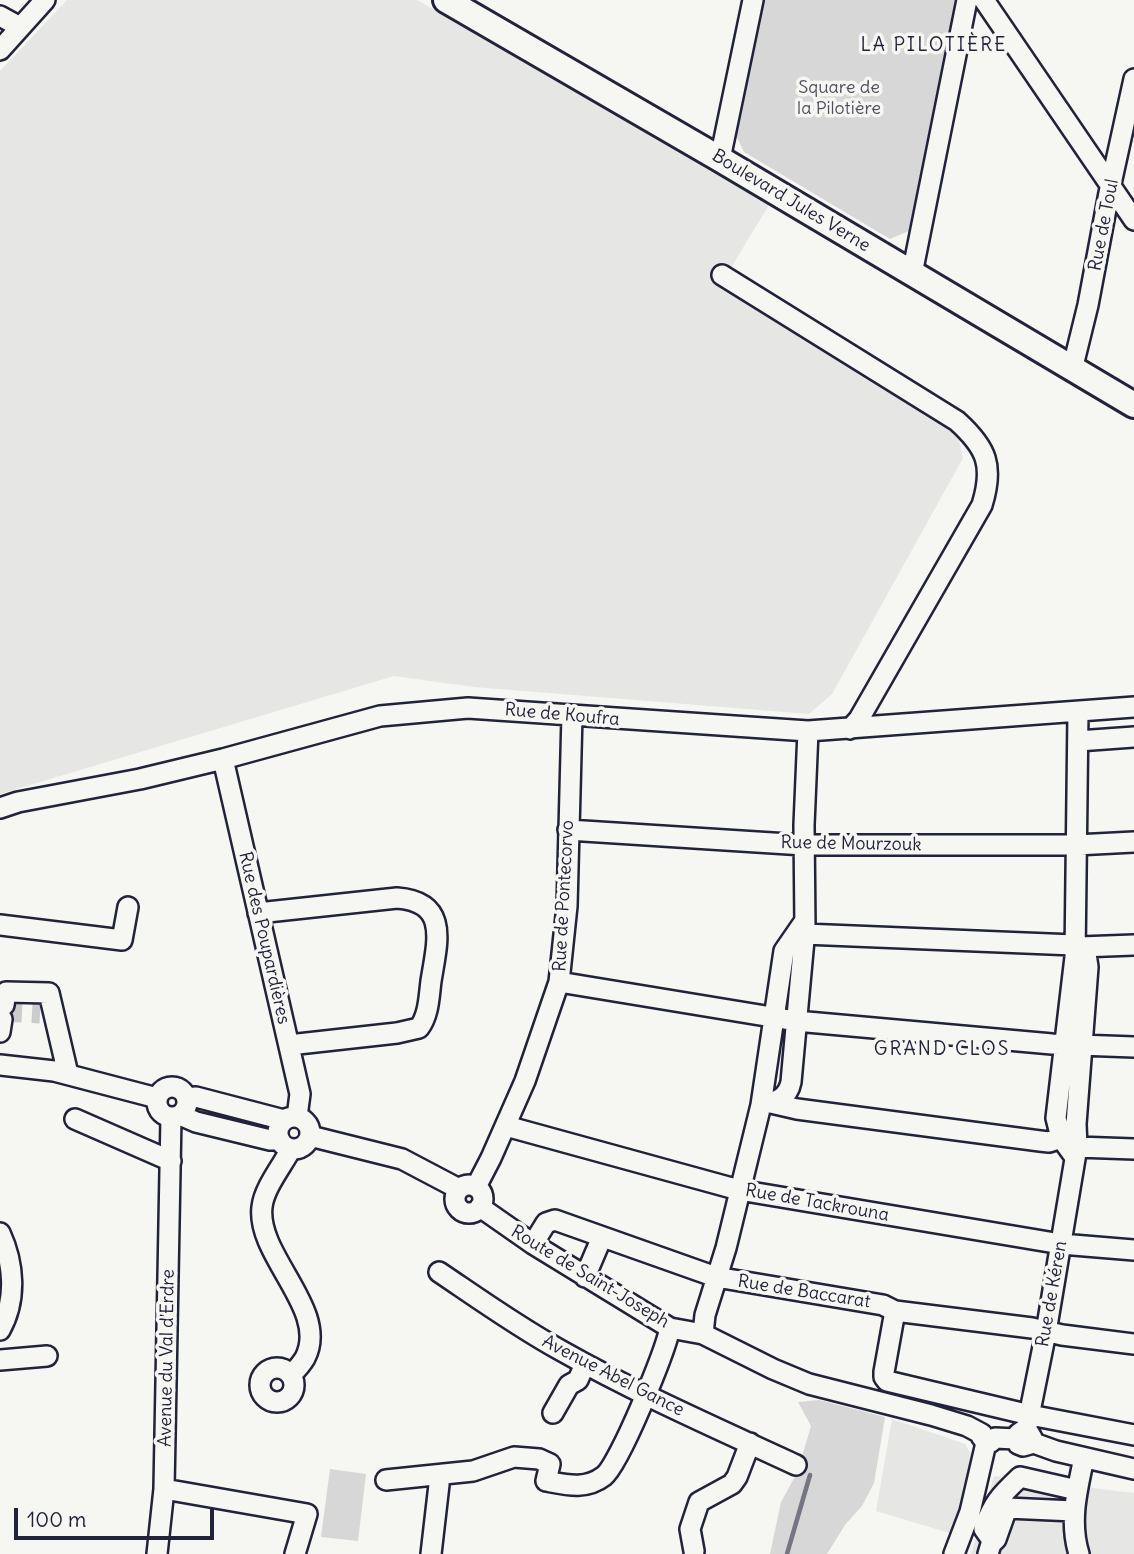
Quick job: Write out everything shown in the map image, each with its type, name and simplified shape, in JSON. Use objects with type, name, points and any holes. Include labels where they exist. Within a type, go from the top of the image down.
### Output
[{"type":"main road","name":"Boulevard Jules Verne","points":[[446,0],[1134,405]]},
{"type":"street","points":[[8,37],[37,0]]},
{"type":"street","points":[[8,37],[45,0]]},
{"type":"street","points":[[720,159],[752,0]]},
{"type":"street","points":[[912,274],[967,0]]},
{"type":"street","points":[[984,0],[1134,220]]},
{"type":"street","points":[[0,16],[8,37]]},
{"type":"street","name":"Rue de Toul","points":[[1072,370],[1088,305],[1134,79]]},
{"type":"street","points":[[722,275],[957,421],[972,434],[988,467],[989,483],[982,505],[859,719],[850,729]]},
{"type":"street","name":"Rue de Koufra","points":[[0,808],[223,759],[380,716],[468,708],[808,732],[1134,707]]},
{"type":"street","name":"Rue de Kéren","points":[[1026,1432],[1061,1244],[1071,1147],[1076,1124],[1074,1046],[1087,967],[1086,954],[1077,946],[1078,712]]},
{"type":"street","name":"Rue de Pontecorvo","points":[[467,1188],[506,1126],[535,1057],[559,982],[567,906],[572,715]]},
{"type":"street","points":[[766,1104],[786,1096],[789,1090],[804,928],[808,732]]},
{"type":"street","points":[[1077,741],[1134,737]]},
{"type":"street","name":"Rue des Poupardières","points":[[223,759],[300,1094],[290,1118]]},
{"type":"street","name":"Rue de Mourzouk","points":[[568,830],[804,845],[1076,845],[1134,842]]},
{"type":"street","points":[[258,913],[397,898],[417,901],[426,907],[436,922],[438,939],[428,1001],[423,1022],[419,1027],[397,1034],[289,1045]]},
{"type":"street","points":[[0,925],[122,940],[128,906]]},
{"type":"street","points":[[702,1334],[739,1190],[766,1104],[775,1017],[787,943],[804,928],[1077,946],[1134,945]]},
{"type":"street","points":[[559,982],[796,1021],[1074,1046],[1134,1047]]},
{"type":"street","points":[[5,1016],[6,992],[49,993],[47,1014],[68,1074]]},
{"type":"street","points":[[0,1065],[68,1074],[157,1098]]},
{"type":"street","points":[[180,1110],[182,1090],[173,1086],[163,1089],[157,1098],[160,1111],[180,1110],[196,1097],[304,1121],[309,1127],[310,1136],[299,1148],[196,1122],[180,1110]]},
{"type":"street","points":[[766,1104],[1071,1147],[1134,1149]]},
{"type":"street","name":"Avenue du Val d'Erdre","points":[[158,1554],[164,1489],[171,1161],[180,1110]]},
{"type":"street","points":[[290,1118],[279,1125],[285,1145],[263,1201],[262,1215],[266,1236],[303,1308],[307,1324],[309,1341],[306,1357],[291,1375]]},
{"type":"street","points":[[75,1119],[171,1161]]},
{"type":"street","name":"Rue de Tackrouna","points":[[506,1126],[739,1190],[1061,1244],[1134,1250]]},
{"type":"street","name":"Route de Saint-Joseph","points":[[310,1136],[402,1159],[467,1188],[455,1200],[461,1210],[472,1212],[480,1207],[533,1244],[670,1328],[702,1334],[809,1384],[931,1415],[967,1426],[987,1438],[1026,1432],[1084,1458],[1134,1469]]},
{"type":"street","name":"Rue de Baccarat","points":[[533,1244],[546,1223],[555,1220],[716,1278],[883,1305],[895,1311],[884,1371],[887,1381],[1026,1432],[1134,1434]]},
{"type":"street","points":[[0,1233],[9,1258],[12,1282],[9,1308],[0,1330]]},
{"type":"street","points":[[585,1276],[602,1237]]},
{"type":"street","name":"Avenue Abel Gance","points":[[439,1272],[516,1325],[585,1364],[796,1465]]},
{"type":"street","points":[[895,1311],[1134,1344]]},
{"type":"street","points":[[386,1480],[472,1471],[518,1457],[539,1459],[550,1464],[547,1481],[574,1487],[603,1477],[613,1466],[665,1349],[670,1328]]},
{"type":"street","points":[[0,1360],[47,1356]]},
{"type":"street","points":[[553,1413],[569,1385],[578,1380],[585,1364]]},
{"type":"street","points":[[954,1554],[970,1512],[987,1438]]},
{"type":"street","points":[[694,1551],[690,1529],[699,1502],[732,1484],[750,1443]]},
{"type":"street","points":[[1079,1554],[1073,1530],[1084,1458]]},
{"type":"street","points":[[431,1554],[440,1476]]},
{"type":"street","points":[[992,1547],[984,1529],[997,1498],[1020,1477],[1077,1490]]},
{"type":"street","points":[[1023,1509],[1047,1483]]},
{"type":"street","points":[[164,1489],[307,1514],[295,1554]]},
{"type":"street","points":[[992,1547],[1007,1508],[1074,1511]]},
{"type":"shaded area","points":[[67,0],[417,0],[769,205],[721,284],[957,431],[963,458],[832,694],[809,714],[474,687],[394,676],[0,794],[0,71]]},
{"type":"shaded area","points":[[892,1419],[965,1444],[971,1454],[953,1534],[876,1511]]},
{"type":"shaded area","points":[[994,1476],[1134,1493],[1134,1554],[971,1554]]},
{"type":"green space","name":"Square de la Pilotière","points":[[763,0],[957,0],[909,231],[890,239],[744,152],[735,133]]},
{"type":"green space","points":[[819,1400],[885,1417],[874,1483],[862,1506],[845,1525],[827,1554],[770,1554],[781,1502],[797,1473],[811,1426],[798,1402]]},
{"type":"green space","points":[[330,1469],[366,1474],[358,1541],[321,1537]]},
{"type":"waterway","points":[[787,1554],[810,1475]]},
{"type":"tunnel","points":[[3,1012],[40,1014]]},
{"type":"district","name":"LA PILOTIÈRE","points":[[934,46]]},
{"type":"district","name":"GRAND CLOS","points":[[942,1050]]}]
